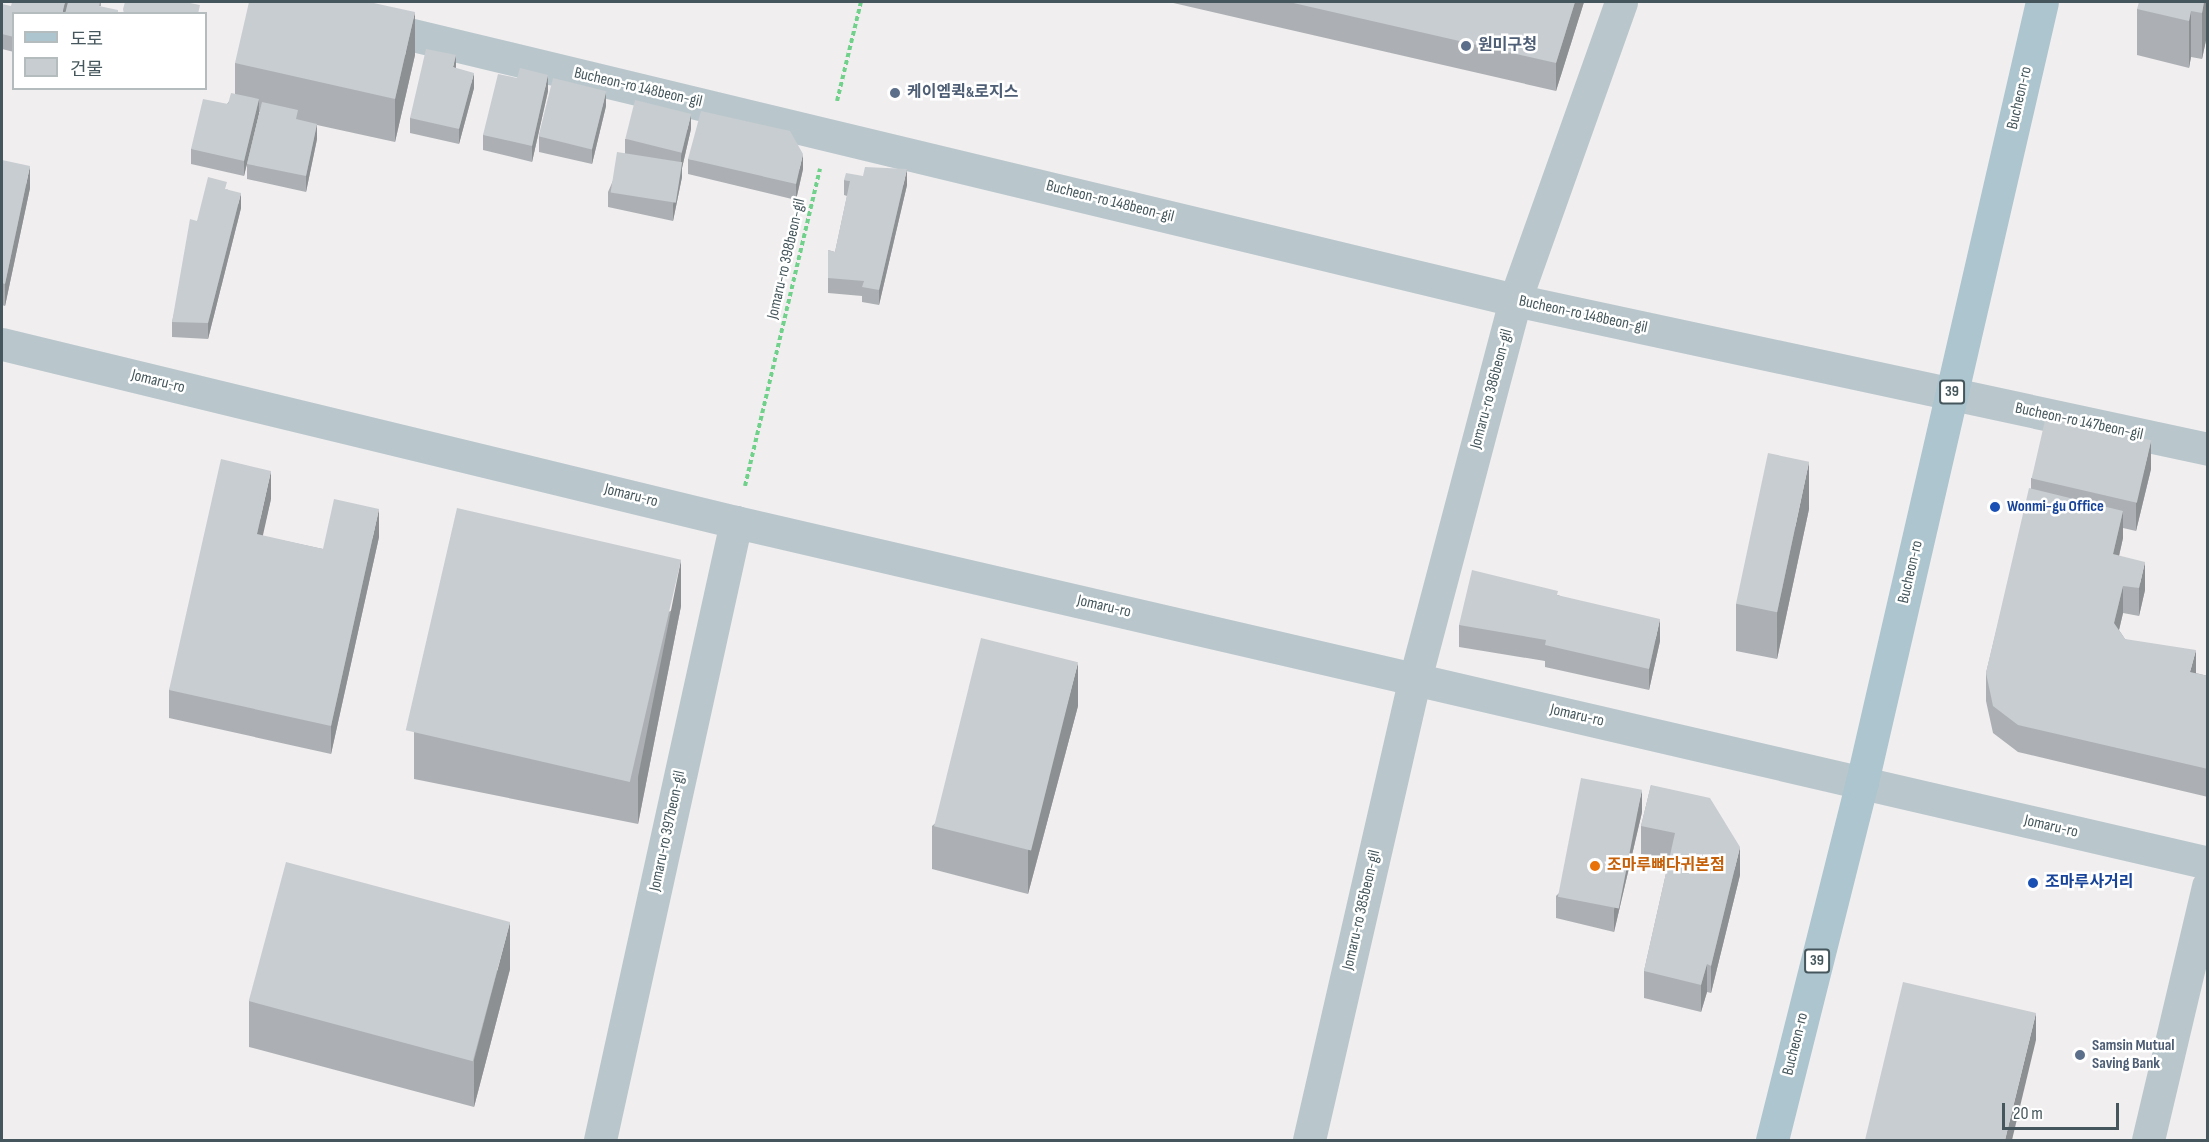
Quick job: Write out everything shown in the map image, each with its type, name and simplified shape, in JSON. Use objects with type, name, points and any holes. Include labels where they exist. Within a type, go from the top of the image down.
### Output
[{"type":"main road","name":"Bucheon-ro","points":[[1772,1140],[1862,782],[2042,2]]},
{"type":"street","name":"Jomaru-ro 386beon-gil","points":[[1415,679],[1515,300],[1621,2]]},
{"type":"street","name":"Bucheon-ro 148beon-gil","points":[[340,18],[1515,300],[1952,395]]},
{"type":"street","name":"Jomaru-ro","points":[[2,344],[736,522],[2208,863]]},
{"type":"street","name":"Bucheon-ro 147beon-gil","points":[[1952,395],[2208,449]]},
{"type":"street","name":"Jomaru-ro 397beon-gil","points":[[600,1140],[736,522]]},
{"type":"street","name":"Jomaru-ro 385beon-gil","points":[[1309,1140],[1415,679]]},
{"type":"street","points":[[2148,1140],[2208,885]]},
{"type":"path","name":"Jomaru-ro 398beon-gil","points":[[736,522],[861,2]]},
{"type":"building","points":[[12,2],[65,2],[62,12],[12,12],[12,36],[2,34],[2,4],[11,6]]},
{"type":"building","points":[[68,2],[100,2],[99,6],[118,10],[118,12],[66,12]]},
{"type":"building","points":[[125,2],[185,2],[200,5],[198,12],[124,12]]},
{"type":"building","points":[[249,2],[369,2],[415,12],[395,99],[235,63]]},
{"type":"building","points":[[1289,2],[1575,2],[1556,63]]},
{"type":"building","points":[[2139,2],[2204,2],[2202,13],[2191,11],[2189,21],[2137,9]]},
{"type":"building","points":[[426,49],[456,55],[453,67],[474,73],[459,129],[410,118]]},
{"type":"building","points":[[520,68],[548,75],[532,146],[483,135],[498,74],[517,78]]},
{"type":"building","points":[[553,78],[606,91],[592,150],[538,136]]},
{"type":"building","points":[[231,93],[259,99],[244,161],[191,149],[203,99],[228,104]]},
{"type":"building","points":[[635,100],[691,114],[682,153],[625,139]]},
{"type":"building","points":[[262,102],[298,110],[296,119],[317,124],[306,176],[247,164]]},
{"type":"building","points":[[701,111],[790,131],[803,154],[796,184],[688,159]]},
{"type":"building","points":[[617,152],[682,162],[676,203],[611,192]]},
{"type":"building","points":[[2,160],[30,166],[5,284],[2,283]]},
{"type":"building","points":[[865,167],[907,169],[879,290],[862,287],[864,281],[828,278],[828,250],[835,252],[850,181],[844,180],[846,173],[863,176]]},
{"type":"building","points":[[208,177],[227,182],[225,189],[241,193],[208,323],[172,322],[190,219],[197,221]]},
{"type":"building","points":[[2046,416],[2151,440],[2137,503],[2032,478]]},
{"type":"building","points":[[1768,453],[1809,462],[1777,612],[1736,604]]},
{"type":"building","points":[[221,459],[271,471],[257,534],[323,549],[334,499],[379,509],[331,726],[169,690]]},
{"type":"building","points":[[2029,488],[2123,511],[2113,554],[2145,562],[2139,588],[2123,586],[2114,623],[2125,639],[2196,650],[2190,672],[2208,676],[2208,769],[2018,725],[1993,706],[1986,673]]},
{"type":"building","points":[[457,508],[681,560],[630,782],[406,730]]},
{"type":"building","points":[[1472,570],[1558,591],[1557,595],[1660,619],[1649,669],[1545,645],[1546,640],[1459,625]]},
{"type":"building","points":[[981,638],[1078,662],[1031,850],[934,826]]},
{"type":"building","points":[[1581,778],[1642,790],[1619,909],[1558,897]]},
{"type":"building","points":[[1651,785],[1710,798],[1740,847],[1711,966],[1707,964],[1701,985],[1644,971],[1675,833],[1641,826]]},
{"type":"building","points":[[286,862],[510,922],[473,1061],[249,1001]]},
{"type":"building","points":[[1903,982],[2036,1013],[2005,1140],[1865,1140]]},
{"type":"place","name":"원미구청","points":[[1466,46]]},
{"type":"place","name":"케이엠퀵&로지스","points":[[895,93]]},
{"type":"place","name":"Wonmi-gu Office","points":[[1995,507]]},
{"type":"place","name":"조마루뼈다귀본점","points":[[1595,866]]},
{"type":"place","name":"조마루사거리","points":[[2033,883]]},
{"type":"place","name":"Samsin Mutual Saving Bank","points":[[2080,1055]]}]
